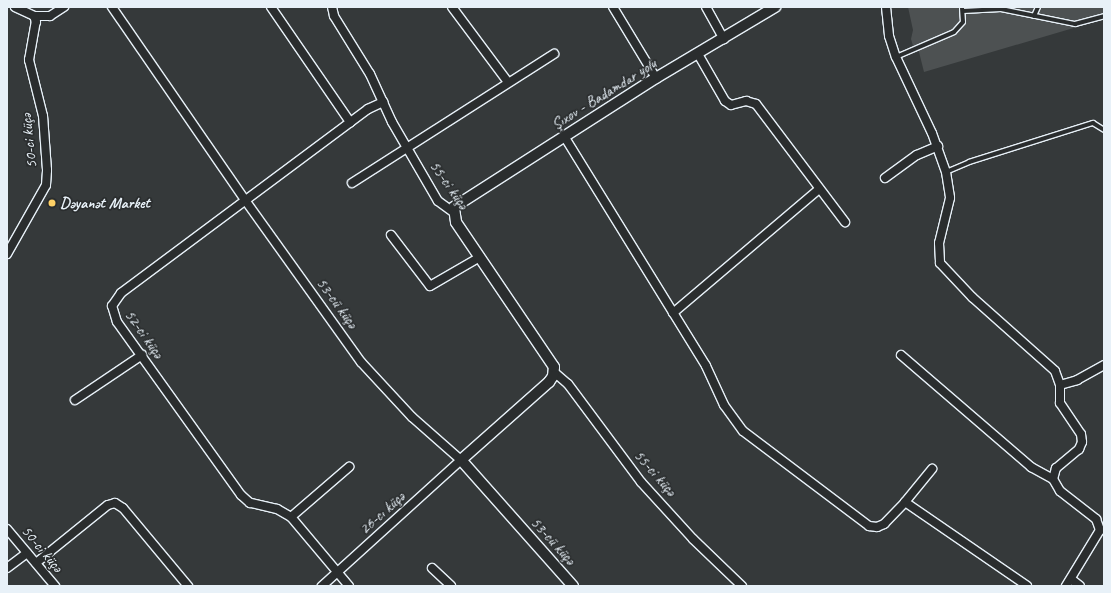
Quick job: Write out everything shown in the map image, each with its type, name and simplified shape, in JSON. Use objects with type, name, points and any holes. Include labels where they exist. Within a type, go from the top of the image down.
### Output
[{"type":"street","points":[[19,8],[34,16],[50,16],[64,7]]},
{"type":"street","name":"53-cü küçə","points":[[112,7],[245,200],[376,380],[412,417],[461,460],[574,586]]},
{"type":"street","points":[[271,7],[350,122]]},
{"type":"street","name":"55-ci küçə","points":[[332,7],[334,16],[370,74],[406,148],[438,201],[452,211],[456,222],[551,359],[554,372],[568,384],[641,482],[693,539],[742,586]]},
{"type":"street","points":[[452,7],[508,82]]},
{"type":"street","points":[[613,7],[656,78]]},
{"type":"street","points":[[706,7],[724,39]]},
{"type":"street","name":"Şıxov - Badamdar yolu","points":[[452,211],[457,202],[656,78],[724,39],[775,7]]},
{"type":"street","points":[[886,7],[889,36],[896,57],[938,146],[946,172],[950,198],[939,243],[940,263],[972,297],[1055,371],[1060,385],[1060,403],[1076,423],[1082,442],[1079,448],[1056,468],[1053,479]]},
{"type":"street","name":"50-ci küçə","points":[[7,254],[46,185],[48,170],[43,116],[29,60],[36,22],[34,16]]},
{"type":"street","points":[[352,183],[554,54]]},
{"type":"street","points":[[698,54],[725,101],[732,105],[746,101],[756,104],[844,222]]},
{"type":"street","name":"52-ci küçə","points":[[349,586],[291,517],[277,509],[250,503],[241,495],[112,313],[114,300],[350,122],[383,102]]},
{"type":"street","points":[[564,136],[706,366],[724,405],[743,431],[869,526],[877,527],[884,524],[905,502],[932,469]]},
{"type":"street","points":[[885,178],[917,155],[938,146]]},
{"type":"street","points":[[673,312],[819,189]]},
{"type":"street","points":[[390,235],[430,286],[480,257]]},
{"type":"street","points":[[75,400],[142,355]]},
{"type":"street","points":[[901,355],[1031,467],[1053,479],[1060,491],[1102,525],[1098,536],[1068,583],[1080,586]]},
{"type":"street","points":[[1060,385],[1077,380],[1104,364]]},
{"type":"street","points":[[461,460],[549,382],[554,372]]},
{"type":"street","name":"26-cı küçə","points":[[322,586],[461,460]]},
{"type":"street","points":[[291,517],[349,467]]},
{"type":"street","points":[[905,502],[1027,586]]},
{"type":"street","points":[[36,563],[108,505],[116,503],[123,508],[188,586]]},
{"type":"street","name":"50-ci küçə","points":[[7,529],[55,586]]},
{"type":"street","points":[[7,568],[27,553]]},
{"type":"street","points":[[432,568],[451,586]]},
{"type":"lane","points":[[1034,16],[1038,7]]},
{"type":"lane","points":[[896,57],[954,32],[963,22],[962,9],[1001,9],[1076,24],[1104,16]]},
{"type":"lane","points":[[946,172],[969,162],[1093,123],[1104,130]]},
{"type":"shaded area","points":[[908,7],[1104,7],[1104,19],[924,72],[918,48],[916,45],[913,46],[911,39],[913,30]]},
{"type":"place","name":"Dəyanət Market","points":[[52,203]]}]
